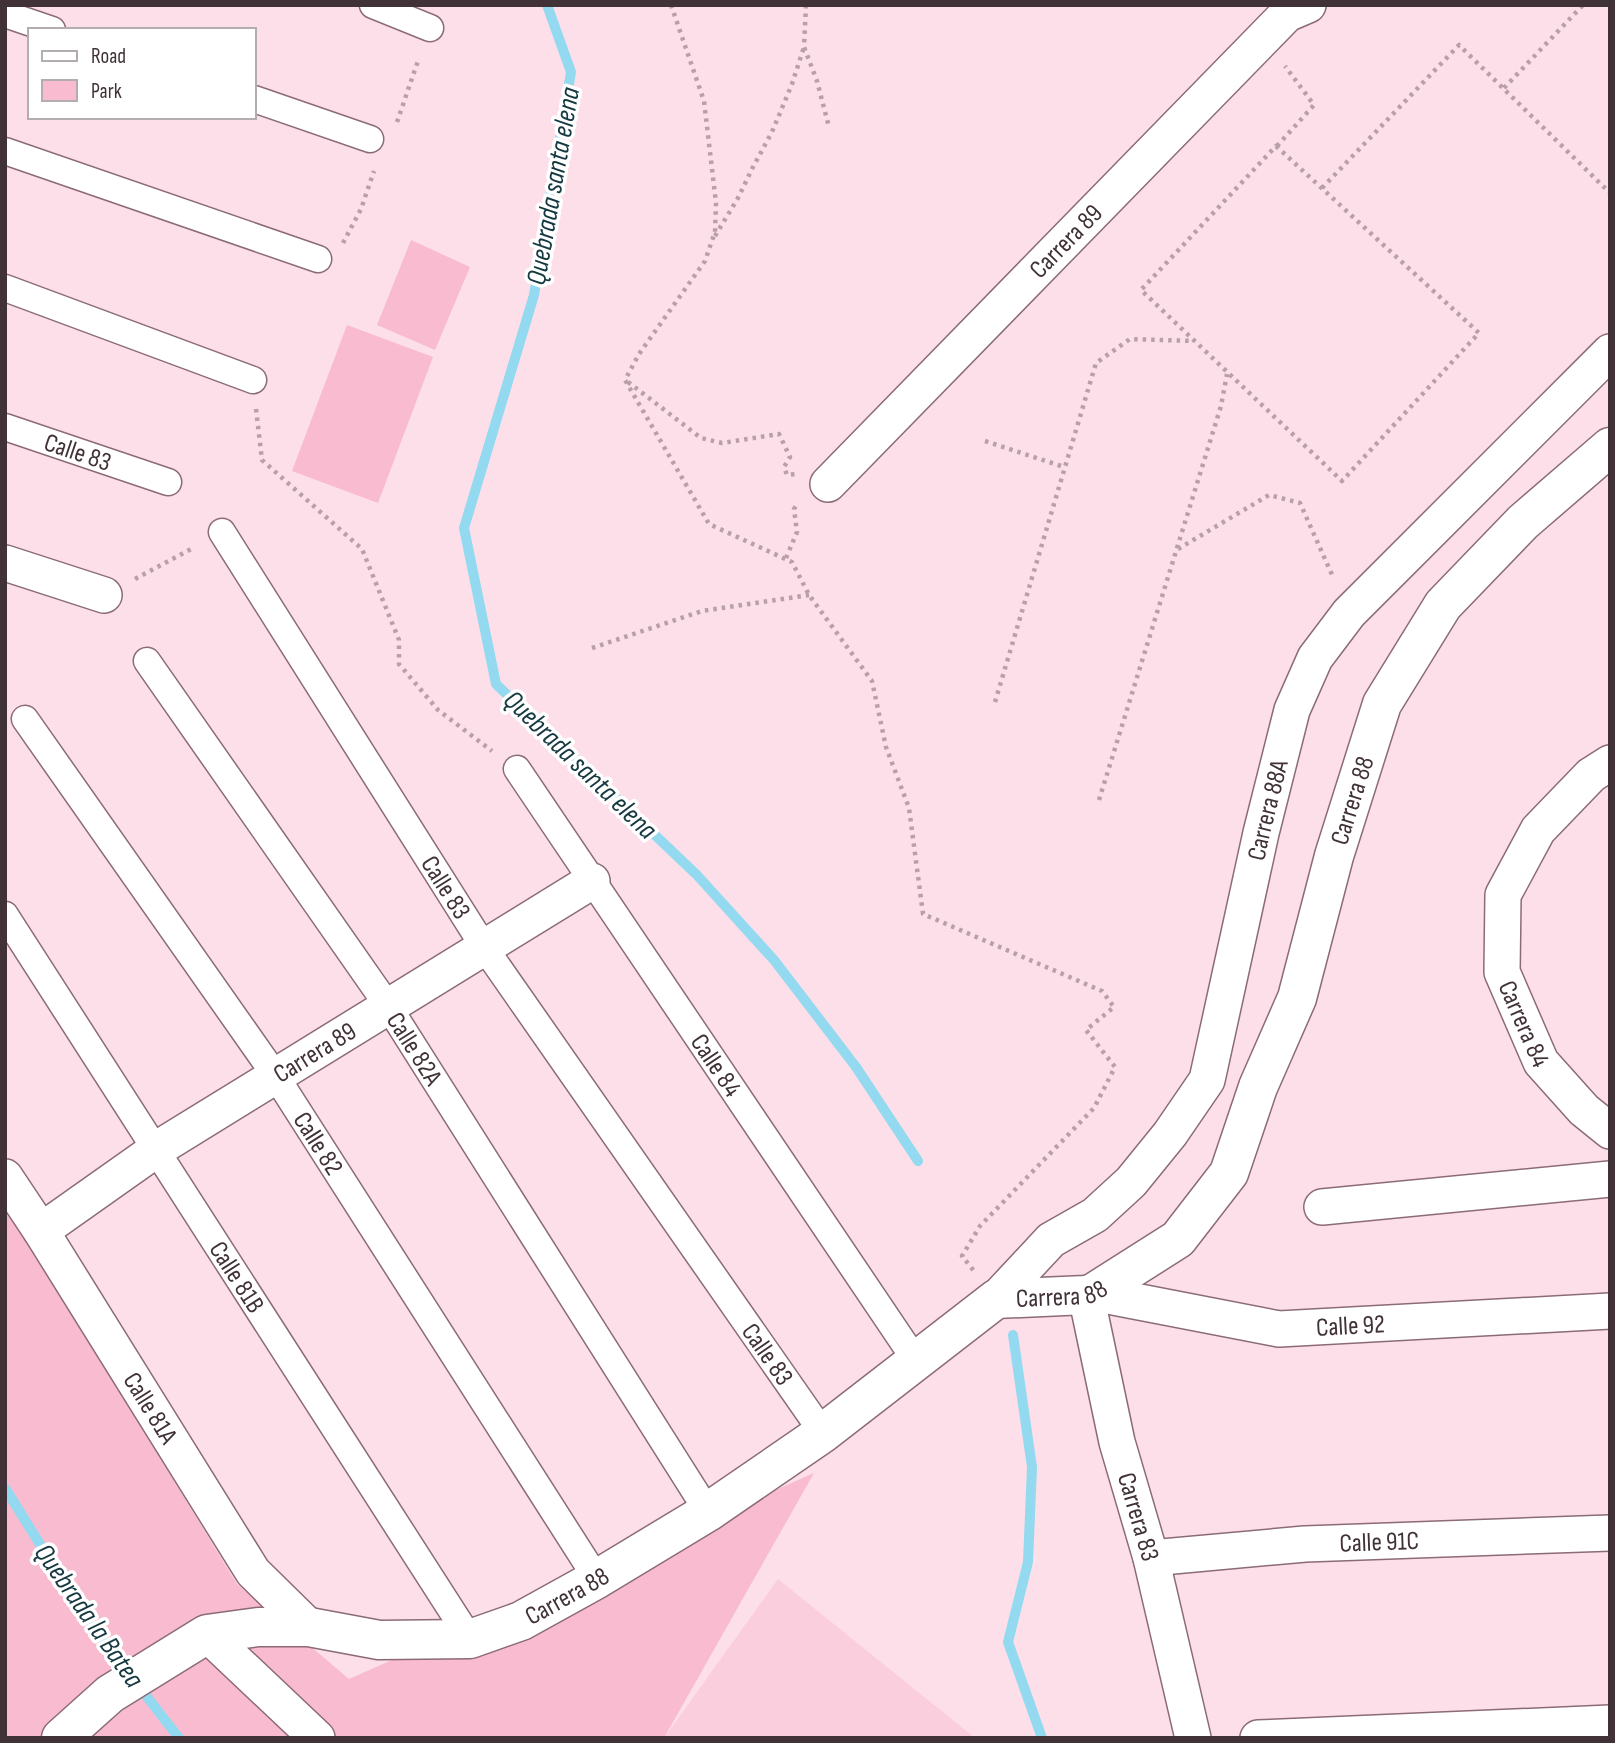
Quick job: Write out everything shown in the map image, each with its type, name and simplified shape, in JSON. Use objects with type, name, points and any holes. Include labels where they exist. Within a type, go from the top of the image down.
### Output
[{"type":"street","points":[[373,5],[430,28]]},
{"type":"street","name":"Carrera 89","points":[[808,486],[1287,14],[1308,5]]},
{"type":"street","points":[[5,14],[46,28]]},
{"type":"street","points":[[256,100],[370,139]]},
{"type":"street","points":[[5,151],[318,259]]},
{"type":"street","points":[[5,288],[253,380]]},
{"type":"street","name":"Carrera 88A","points":[[996,1299],[1051,1240],[1095,1215],[1131,1182],[1170,1134],[1207,1080],[1261,834],[1292,710],[1315,658],[1349,613],[1610,352]]},
{"type":"street","name":"Calle 83","points":[[5,427],[168,482]]},
{"type":"street","name":"Carrera 88","points":[[61,1738],[110,1694],[207,1634],[257,1627],[309,1627],[379,1640],[470,1639],[521,1621],[708,1512],[823,1433],[996,1299],[1090,1294],[1178,1240],[1229,1173],[1258,1087],[1297,998],[1334,856],[1382,704],[1443,605],[1523,522],[1610,447]]},
{"type":"street","name":"Calle 83","points":[[222,532],[484,947],[823,1433]]},
{"type":"street","points":[[5,563],[104,596]]},
{"type":"street","name":"Calle 82A","points":[[147,661],[388,1006],[708,1512]]},
{"type":"street","name":"Calle 82","points":[[25,719],[275,1075],[597,1579]]},
{"type":"street","name":"Carrera 84","points":[[1610,763],[1591,775],[1538,830],[1503,895],[1502,972],[1542,1062],[1584,1110],[1610,1130]]},
{"type":"street","name":"Calle 84","points":[[517,769],[916,1361]]},
{"type":"street","name":"Carrera 89","points":[[41,1231],[157,1149],[592,881]]},
{"type":"street","name":"Calle 81B","points":[[5,915],[470,1639]]},
{"type":"street","name":"Calle 81A","points":[[5,1177],[253,1572],[309,1627]]},
{"type":"street","points":[[1322,1207],[1610,1179]]},
{"type":"street","name":"Calle 92","points":[[1090,1294],[1279,1329],[1610,1311]]},
{"type":"street","name":"Carrera 83","points":[[1090,1294],[1117,1442],[1151,1558],[1193,1738]]},
{"type":"street","name":"Calle 91C","points":[[1151,1558],[1305,1544],[1610,1533]]},
{"type":"street","points":[[207,1634],[317,1738]]},
{"type":"street","points":[[1258,1738],[1610,1723]]},
{"type":"path","points":[[625,380],[639,354],[705,261],[715,232],[716,202],[704,101],[671,5]]},
{"type":"path","points":[[711,241],[738,198],[772,132],[792,84],[804,47],[806,5]]},
{"type":"path","points":[[1504,89],[1583,5]]},
{"type":"path","points":[[1264,38],[1314,105],[1141,290],[1342,481],[1479,333],[1276,146]]},
{"type":"path","points":[[1322,188],[1459,45],[1610,193]]},
{"type":"path","points":[[804,47],[817,80],[829,127]]},
{"type":"path","points":[[995,702],[1096,363],[1130,339],[1194,341]]},
{"type":"path","points":[[1099,800],[1221,406],[1227,373]]},
{"type":"path","points":[[253,380],[262,460],[362,549],[399,640],[399,664],[438,710],[517,769]]},
{"type":"path","points":[[625,380],[701,438],[722,443],[779,434],[790,457],[784,467],[786,475],[808,486],[794,509],[797,532],[786,558]]},
{"type":"path","points":[[625,380],[709,524],[792,562],[809,595],[872,681],[886,747],[909,808],[923,914],[1102,991],[1114,1007],[1086,1030],[1115,1067],[1094,1108],[980,1226],[962,1256],[996,1299]]},
{"type":"path","points":[[985,441],[1065,467]]},
{"type":"path","points":[[1177,549],[1269,495],[1300,503],[1349,613]]},
{"type":"path","points":[[104,596],[222,532]]},
{"type":"path","points":[[592,648],[702,611],[809,595]]},
{"type":"shaded area","points":[[778,1579],[975,1738],[664,1738]]},
{"type":"green space","points":[[411,240],[470,267],[435,350],[377,325]]},
{"type":"green space","points":[[347,325],[433,357],[378,503],[292,471]]},
{"type":"green space","points":[[5,1212],[30,1246],[237,1584],[349,1679],[814,1473],[664,1738],[5,1738]]},
{"type":"waterway","name":"Quebrada santa elena","points":[[547,5],[571,72],[534,295],[464,528],[496,684],[696,874],[774,960],[856,1067],[918,1161]]},
{"type":"waterway","points":[[1013,1335],[1032,1467],[1028,1562],[1008,1642],[1042,1738]]},
{"type":"waterway","name":"Quebrada la Batea","points":[[5,1488],[87,1620],[179,1738]]}]
